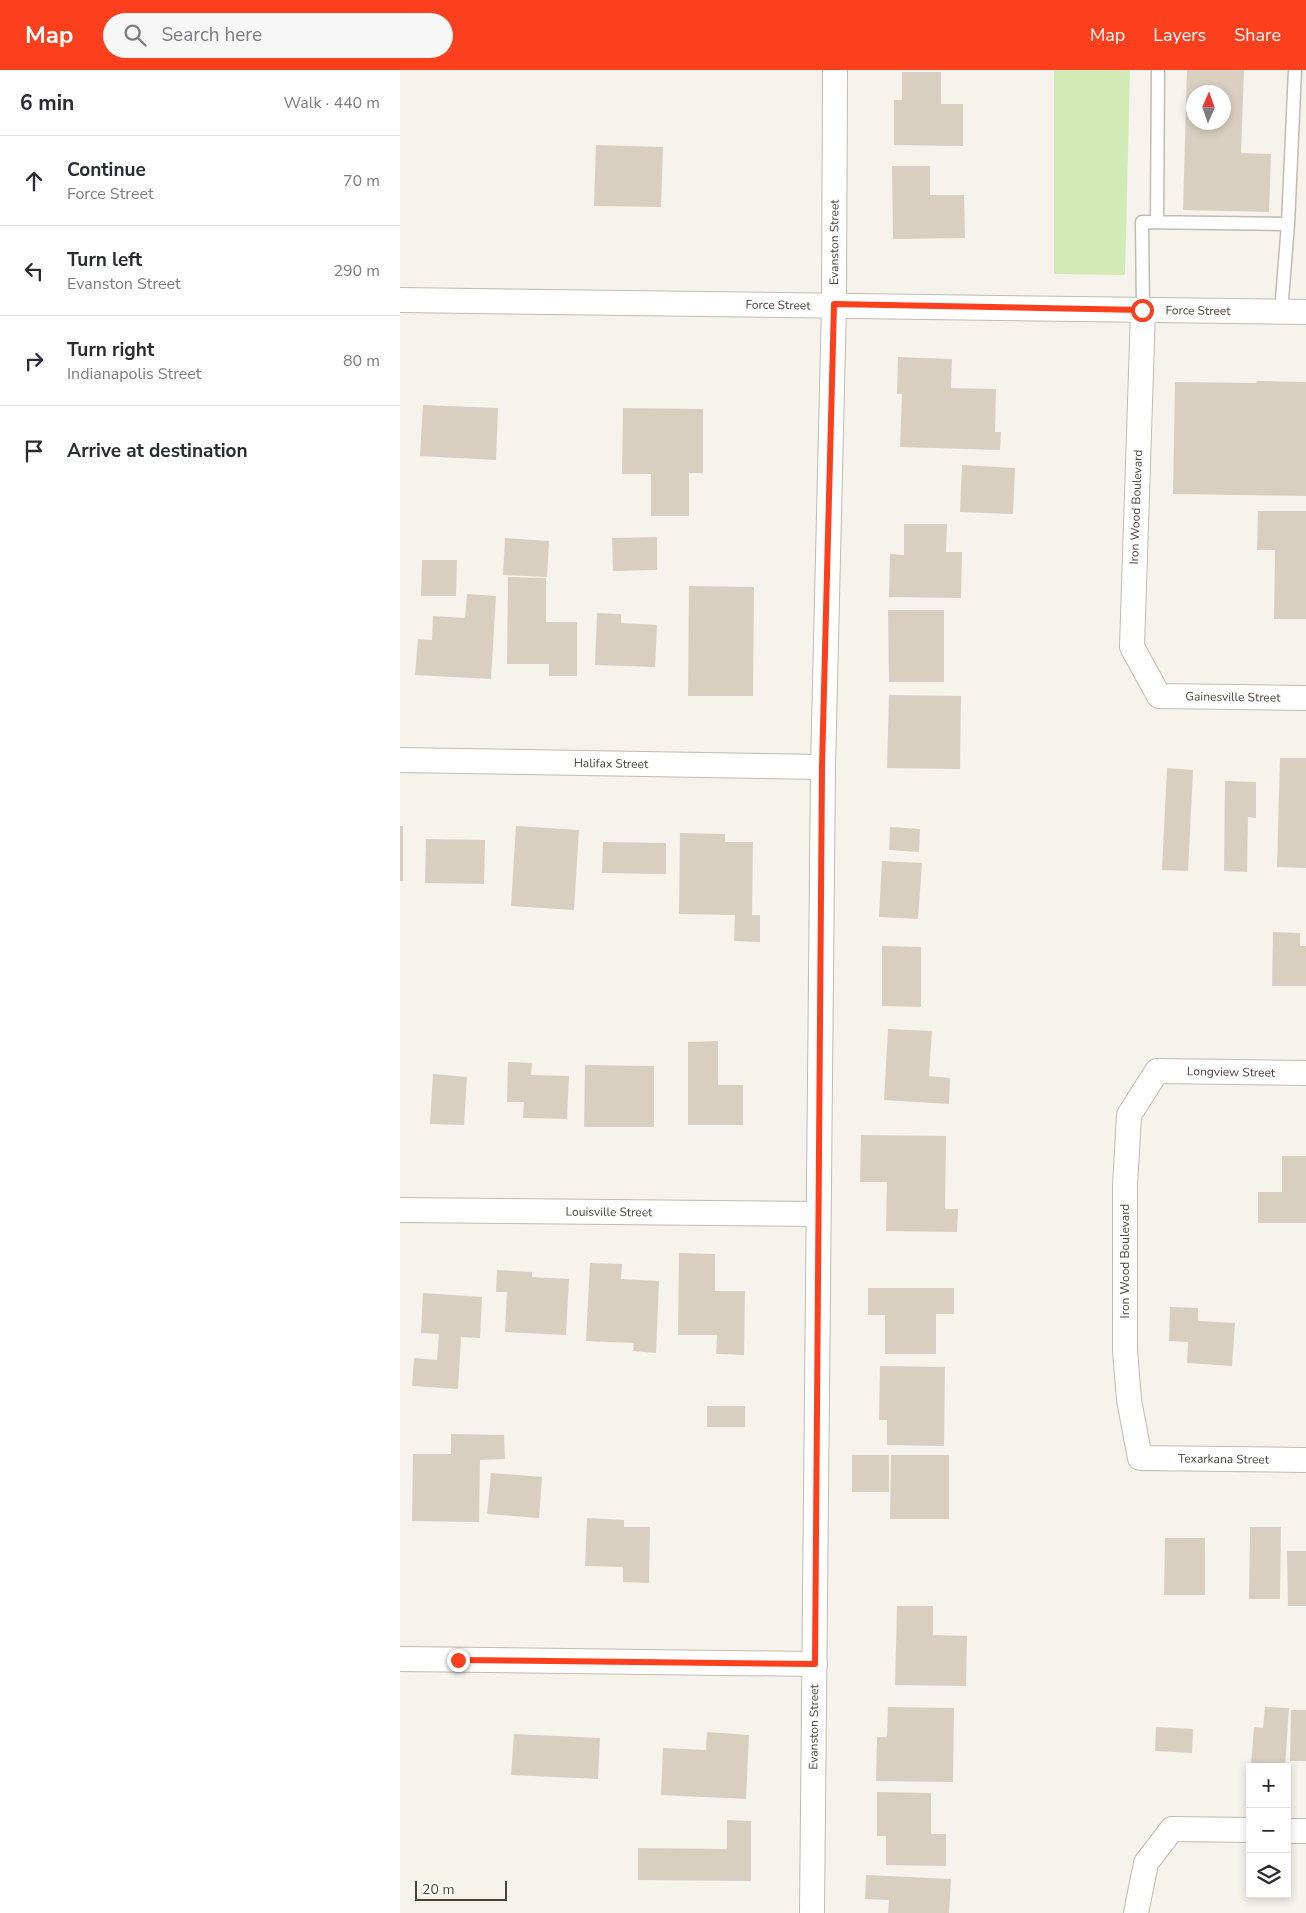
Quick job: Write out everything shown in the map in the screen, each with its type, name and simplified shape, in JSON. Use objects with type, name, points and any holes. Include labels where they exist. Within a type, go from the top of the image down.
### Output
[{"type":"street","name":"Evanston Street","points":[[812,1913],[822,767],[834,304],[835,70]]},
{"type":"street","name":"Force Street","points":[[400,300],[834,304],[1306,312]]},
{"type":"street","name":"Iron Wood Boulevard","points":[[1142,310],[1132,647],[1159,696]]},
{"type":"street","name":"Gainesville Street","points":[[1159,696],[1306,698]]},
{"type":"street","name":"Halifax Street","points":[[400,760],[822,767]]},
{"type":"street","name":"Iron Wood Boulevard","points":[[1140,1458],[1129,1400],[1125,1350],[1124,1186],[1129,1115],[1157,1071]]},
{"type":"street","name":"Longview Street","points":[[1157,1071],[1306,1073]]},
{"type":"street","name":"Louisville Street","points":[[400,1210],[818,1214]]},
{"type":"street","name":"Texarkana Street","points":[[1140,1458],[1306,1460]]},
{"type":"street","points":[[400,1660],[815,1664]]},
{"type":"street","points":[[1136,1913],[1146,1863],[1172,1829],[1246,1830]]},
{"type":"street","points":[[1291,1831],[1306,1831]]},
{"type":"lane","points":[[1157,222],[1158,70]]},
{"type":"lane","points":[[1281,312],[1288,224],[1295,70]]},
{"type":"lane","points":[[1142,310],[1142,222],[1288,224]]},
{"type":"green space","points":[[1054,70],[1130,70],[1125,275],[1054,274]]},
{"type":"building","points":[[1187,70],[1244,70],[1241,153],[1271,154],[1269,212],[1183,210],[1186,105],[1186,130],[1231,130],[1231,85],[1187,85]]},
{"type":"building","points":[[902,72],[941,72],[941,104],[963,104],[963,146],[894,145],[894,100],[902,100]]},
{"type":"building","points":[[596,145],[663,147],[661,207],[594,206]]},
{"type":"building","points":[[892,166],[930,166],[930,195],[964,195],[965,238],[893,239]]},
{"type":"building","points":[[898,357],[952,359],[951,388],[996,389],[995,432],[1001,432],[1000,450],[900,447],[902,394],[897,394]]},
{"type":"building","points":[[1257,381],[1306,382],[1306,496],[1173,494],[1175,382],[1256,383]]},
{"type":"building","points":[[423,405],[498,408],[496,460],[420,456]]},
{"type":"building","points":[[623,408],[703,409],[703,473],[689,473],[689,516],[651,516],[651,474],[622,474]]},
{"type":"building","points":[[962,465],[1015,468],[1013,514],[960,512]]},
{"type":"building","points":[[1258,511],[1306,511],[1306,619],[1274,619],[1275,550],[1257,550]]},
{"type":"building","points":[[904,524],[947,524],[946,552],[962,552],[961,598],[889,597],[890,554],[904,555]]},
{"type":"building","points":[[657,537],[657,570],[613,571],[612,538]]},
{"type":"building","points":[[505,538],[549,541],[547,577],[503,575]]},
{"type":"building","points":[[422,560],[457,560],[456,596],[421,596]]},
{"type":"building","points":[[508,577],[546,578],[546,622],[577,622],[577,676],[549,676],[549,664],[507,664]]},
{"type":"building","points":[[689,586],[754,587],[753,696],[688,696]]},
{"type":"building","points":[[467,594],[496,596],[491,679],[415,675],[418,639],[432,640],[433,616],[465,618]]},
{"type":"building","points":[[888,610],[944,610],[944,682],[889,682]]},
{"type":"building","points":[[597,613],[621,614],[621,623],[657,625],[655,667],[595,665]]},
{"type":"building","points":[[889,695],[961,696],[960,769],[887,768]]},
{"type":"building","points":[[1280,758],[1306,758],[1306,868],[1277,867]]},
{"type":"building","points":[[1167,768],[1193,770],[1188,871],[1162,870]]},
{"type":"building","points":[[1225,781],[1256,782],[1256,818],[1248,817],[1247,872],[1224,871]]},
{"type":"building","points":[[400,826],[403,826],[403,881],[400,881]]},
{"type":"building","points":[[516,826],[579,830],[574,910],[511,906]]},
{"type":"building","points":[[890,827],[920,829],[919,852],[889,850]]},
{"type":"building","points":[[680,833],[725,834],[725,842],[753,842],[752,915],[760,915],[760,942],[734,941],[735,915],[679,914]]},
{"type":"building","points":[[426,839],[485,840],[484,884],[425,883]]},
{"type":"building","points":[[603,842],[666,843],[666,874],[602,873]]},
{"type":"building","points":[[882,861],[922,863],[918,919],[879,917]]},
{"type":"building","points":[[1273,932],[1300,933],[1300,946],[1306,946],[1306,986],[1272,986]]},
{"type":"building","points":[[882,946],[921,947],[921,1007],[882,1006]]},
{"type":"building","points":[[888,1029],[932,1031],[929,1076],[950,1078],[949,1104],[884,1100]]},
{"type":"building","points":[[718,1041],[718,1085],[743,1085],[743,1125],[688,1125],[688,1042]]},
{"type":"building","points":[[508,1062],[532,1063],[531,1075],[569,1076],[567,1119],[523,1118],[524,1102],[507,1102]]},
{"type":"building","points":[[585,1065],[654,1066],[654,1127],[584,1127]]},
{"type":"building","points":[[433,1074],[467,1077],[464,1125],[430,1124]]},
{"type":"building","points":[[861,1135],[946,1136],[945,1209],[958,1209],[957,1232],[886,1231],[887,1182],[860,1182]]},
{"type":"building","points":[[1282,1156],[1306,1156],[1306,1223],[1258,1223],[1258,1192],[1282,1192]]},
{"type":"building","points":[[679,1253],[715,1254],[715,1291],[745,1291],[744,1355],[716,1354],[717,1335],[678,1335]]},
{"type":"building","points":[[590,1263],[622,1264],[621,1279],[659,1281],[656,1353],[633,1351],[634,1343],[586,1341]]},
{"type":"building","points":[[497,1270],[532,1272],[532,1277],[569,1279],[566,1335],[505,1332],[507,1292],[496,1292]]},
{"type":"building","points":[[868,1288],[954,1288],[954,1314],[936,1314],[936,1354],[885,1354],[885,1315],[868,1315]]},
{"type":"building","points":[[423,1293],[482,1297],[480,1338],[461,1337],[458,1389],[412,1386],[414,1358],[437,1360],[439,1334],[421,1333]]},
{"type":"building","points":[[1170,1307],[1198,1308],[1198,1321],[1235,1323],[1232,1366],[1187,1363],[1188,1342],[1169,1341]]},
{"type":"building","points":[[880,1366],[945,1367],[944,1446],[887,1445],[887,1420],[879,1420]]},
{"type":"building","points":[[707,1406],[745,1406],[745,1427],[707,1427]]},
{"type":"building","points":[[451,1434],[504,1435],[505,1459],[480,1460],[479,1522],[412,1521],[413,1454],[451,1454]]},
{"type":"building","points":[[852,1455],[889,1455],[889,1492],[852,1492]]},
{"type":"building","points":[[891,1455],[949,1455],[949,1519],[890,1519]]},
{"type":"building","points":[[491,1473],[542,1477],[539,1518],[487,1514]]},
{"type":"building","points":[[587,1518],[624,1520],[624,1527],[650,1527],[649,1583],[623,1582],[623,1567],[585,1566]]},
{"type":"building","points":[[1250,1527],[1281,1527],[1280,1599],[1249,1599]]},
{"type":"building","points":[[1165,1538],[1205,1538],[1205,1595],[1164,1595]]},
{"type":"building","points":[[1287,1551],[1306,1551],[1306,1606],[1288,1606]]},
{"type":"building","points":[[897,1606],[933,1606],[933,1635],[967,1636],[966,1686],[895,1685]]},
{"type":"building","points":[[888,1707],[954,1708],[953,1782],[876,1781],[877,1737],[887,1737]]},
{"type":"building","points":[[1265,1707],[1289,1708],[1285,1763],[1251,1763],[1254,1727],[1263,1728]]},
{"type":"building","points":[[1291,1710],[1306,1710],[1306,1761],[1290,1761]]},
{"type":"building","points":[[1156,1727],[1193,1729],[1192,1753],[1155,1751]]},
{"type":"building","points":[[707,1732],[749,1735],[746,1799],[661,1795],[663,1748],[706,1750]]},
{"type":"building","points":[[514,1734],[600,1738],[598,1779],[511,1775]]},
{"type":"building","points":[[877,1792],[931,1793],[931,1834],[946,1834],[946,1866],[886,1865],[886,1836],[877,1836]]},
{"type":"building","points":[[727,1820],[751,1821],[751,1881],[638,1880],[638,1848],[727,1849]]},
{"type":"building","points":[[866,1875],[951,1879],[949,1913],[888,1913],[889,1900],[865,1899]]},
{"type":"route","points":[[458,1660],[815,1664],[822,767],[834,304],[1142,310]]}]
